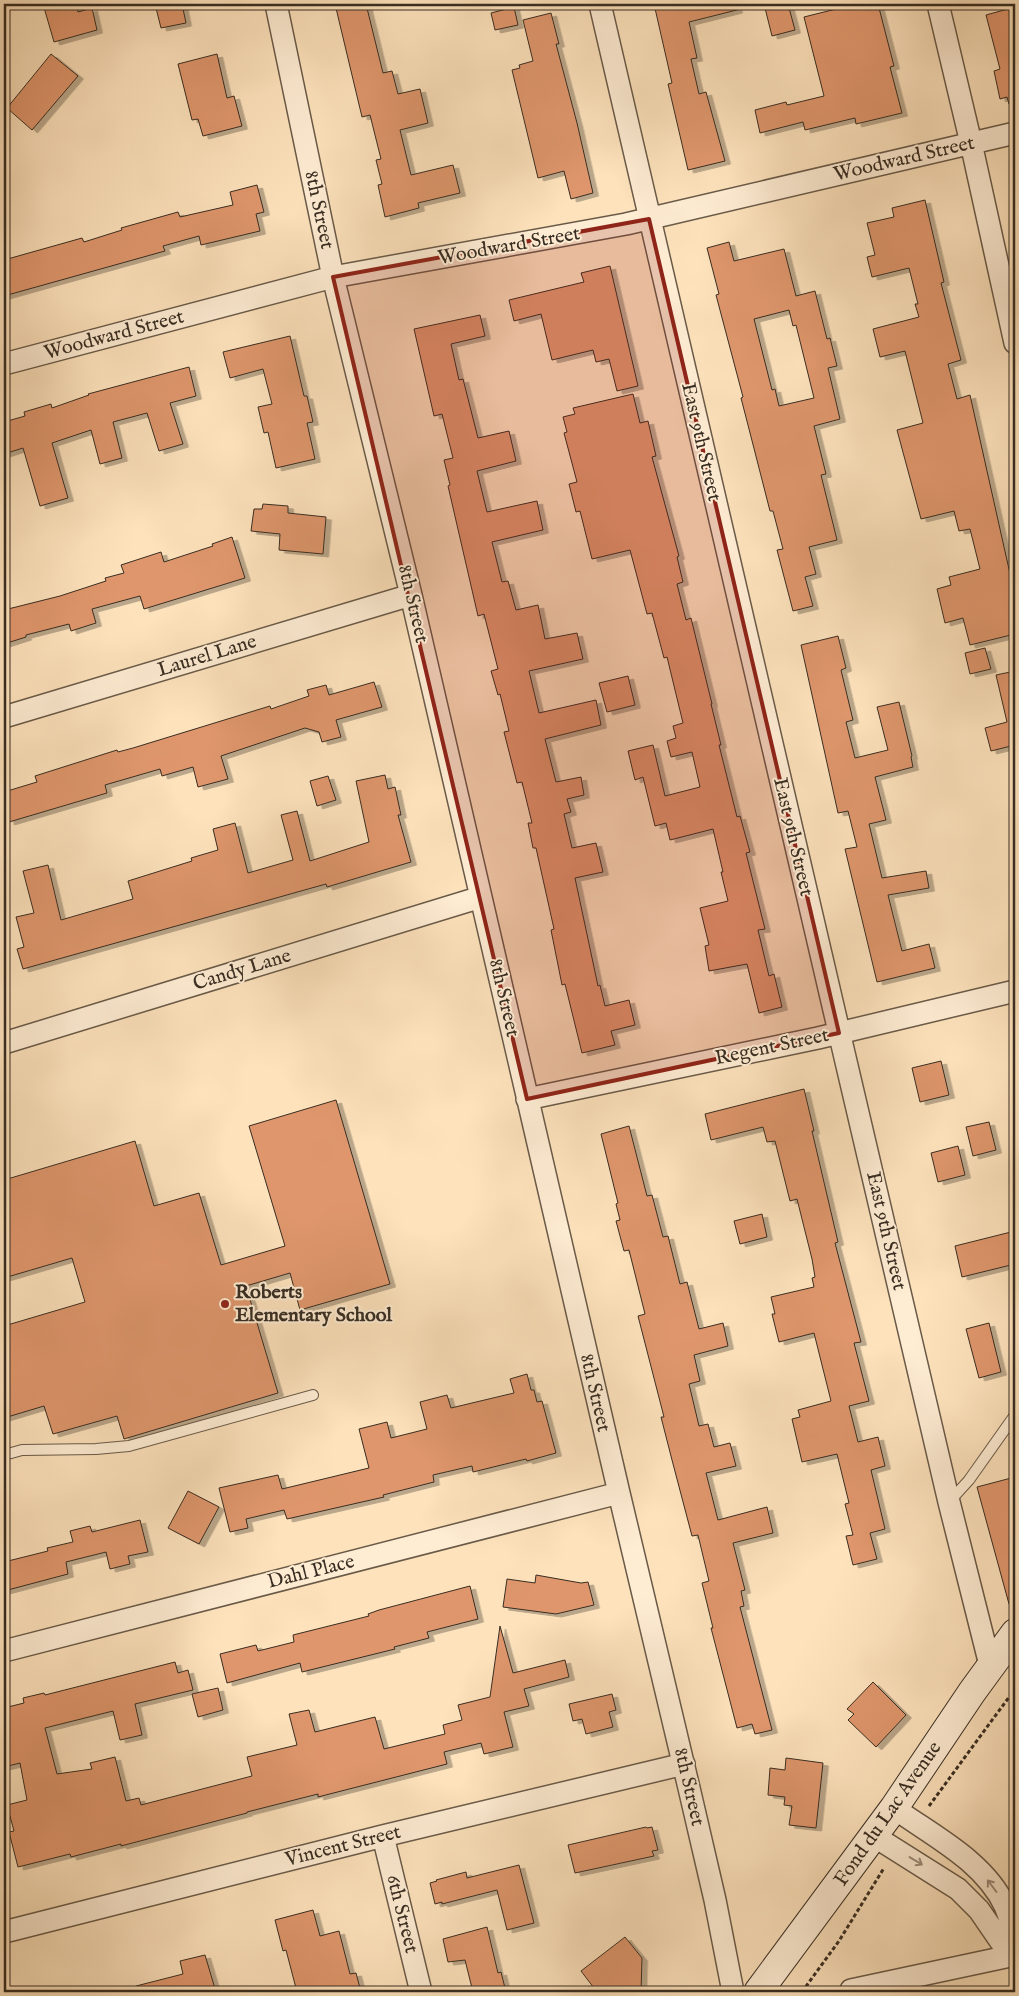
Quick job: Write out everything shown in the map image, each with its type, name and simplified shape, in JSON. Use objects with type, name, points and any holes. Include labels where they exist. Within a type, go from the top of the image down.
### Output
[{"type":"main road","name":"Fond du Lac Avenue","points":[[758,1992],[874,1836],[972,1692],[991,1669],[1015,1633]]},
{"type":"street","name":"8th Street","points":[[276,4],[333,277],[411,595],[619,1493],[684,1764],[715,1900],[733,1992]]},
{"type":"street","name":"East 9th Street","points":[[600,4],[949,1502],[991,1669]]},
{"type":"street","points":[[938,4],[1015,343]]},
{"type":"street","name":"Woodward Street","points":[[4,364],[333,277],[626,224],[1015,133]]},
{"type":"street","name":"Laurel Lane","points":[[4,717],[411,595]]},
{"type":"street","name":"Candy Lane","points":[[4,1043],[481,897]]},
{"type":"street","name":"Regent Street","points":[[527,1098],[839,1033],[1015,991]]},
{"type":"street","name":"Dahl Place","points":[[4,1651],[619,1493]]},
{"type":"street","name":"Vincent Street","points":[[4,1932],[383,1836],[684,1764]]},
{"type":"street","points":[[894,1808],[965,1858],[985,1878],[1005,1907],[1012,1928],[1015,1947]]},
{"type":"street","name":"6th Street","points":[[383,1836],[421,1992]]},
{"type":"street","points":[[874,1836],[958,1889],[979,1910],[1001,1942],[1015,1955]]},
{"type":"street","points":[[851,1990],[1015,1955]]},
{"type":"lane","points":[[4,1455],[22,1450],[96,1449],[129,1446],[313,1395]]},
{"type":"lane","points":[[949,1502],[968,1480],[1015,1415]]},
{"type":"highlighted area","points":[[649,219],[839,1033],[527,1099],[333,277]]},
{"type":"building","points":[[43,4],[76,4],[78,12],[92,8],[97,30],[54,42]]},
{"type":"building","points":[[155,4],[182,4],[186,23],[161,28]]},
{"type":"building","points":[[335,4],[366,4],[383,73],[392,71],[398,94],[420,89],[428,123],[400,130],[411,175],[453,165],[460,193],[418,203],[419,208],[385,217],[378,185],[382,184],[376,160],[381,159],[370,115],[362,117]]},
{"type":"building","points":[[654,4],[736,4],[737,10],[689,22],[697,58],[691,59],[699,94],[706,92],[725,161],[688,170],[668,84],[672,83]]},
{"type":"building","points":[[764,4],[788,4],[795,30],[772,36]]},
{"type":"building","points":[[839,4],[878,4],[894,66],[890,67],[902,113],[856,124],[855,118],[805,130],[803,122],[760,133],[755,110],[786,102],[787,105],[824,96],[804,17],[840,8]]},
{"type":"building","points":[[514,7],[518,25],[495,30],[491,13]]},
{"type":"building","points":[[1015,7],[1015,103],[1009,104],[1007,97],[1000,99],[994,71],[1000,69],[986,15]]},
{"type":"building","points":[[551,13],[559,44],[556,44],[593,193],[571,199],[564,171],[538,178],[512,70],[520,68],[519,65],[533,61],[523,20]]},
{"type":"building","points":[[51,54],[78,76],[32,130],[7,108]]},
{"type":"building","points":[[217,54],[227,98],[234,96],[242,126],[203,136],[198,119],[192,120],[178,64]]},
{"type":"building","points":[[257,185],[264,212],[256,214],[260,231],[201,245],[199,236],[163,246],[165,251],[4,296],[4,260],[82,238],[84,242],[122,230],[121,228],[178,212],[180,217],[233,205],[230,192]]},
{"type":"building","points":[[925,200],[944,282],[941,283],[961,360],[948,364],[957,399],[970,395],[1015,596],[1015,634],[970,645],[963,618],[945,623],[937,589],[951,585],[949,577],[980,569],[970,529],[959,531],[954,511],[921,519],[897,430],[923,423],[905,351],[880,357],[873,329],[919,317],[915,304],[918,304],[909,268],[872,277],[867,257],[875,255],[867,223],[894,217],[892,208]]},
{"type":"building","points":[[729,242],[734,261],[784,249],[796,296],[815,291],[827,339],[830,338],[837,366],[828,368],[840,419],[814,426],[826,474],[821,475],[837,540],[809,547],[816,574],[805,577],[813,606],[793,611],[777,550],[783,549],[773,511],[770,511],[741,398],[743,397],[716,295],[719,294],[707,248]],"holes":[[[789,310],[793,326],[796,325],[814,398],[779,406],[775,389],[772,390],[754,319]]]},
{"type":"building","points":[[610,266],[638,386],[617,391],[609,359],[596,362],[593,350],[552,360],[541,314],[514,321],[509,300],[584,282],[581,273]]},
{"type":"building","points":[[480,315],[485,336],[451,344],[459,380],[463,379],[478,438],[509,431],[516,461],[477,471],[487,512],[537,501],[543,530],[492,542],[502,582],[508,581],[516,610],[538,605],[545,639],[577,633],[583,659],[529,671],[539,713],[596,700],[601,725],[545,739],[556,782],[581,777],[584,795],[567,799],[571,812],[564,814],[572,848],[596,843],[603,872],[575,878],[598,986],[600,985],[605,1006],[629,1000],[635,1025],[611,1031],[615,1045],[582,1053],[565,984],[562,985],[551,930],[554,929],[536,848],[533,848],[528,823],[532,823],[522,782],[517,783],[504,732],[509,731],[500,694],[498,695],[491,671],[498,669],[484,614],[478,616],[448,486],[450,485],[444,460],[453,458],[442,414],[434,416],[414,329]]},
{"type":"building","points":[[290,336],[304,396],[307,396],[313,422],[307,423],[315,459],[276,468],[268,432],[264,433],[258,407],[272,404],[263,369],[230,378],[223,352]]},
{"type":"building","points":[[189,367],[196,396],[170,403],[183,444],[159,451],[147,413],[113,422],[122,458],[100,464],[91,430],[52,443],[68,498],[40,506],[23,448],[4,454],[4,422],[25,416],[24,412],[51,404],[52,408],[88,394]]},
{"type":"building","points":[[633,394],[640,423],[648,421],[656,456],[652,457],[679,556],[677,557],[683,582],[677,584],[686,620],[691,618],[737,817],[740,816],[750,852],[746,853],[765,929],[758,930],[769,976],[774,974],[782,1007],[759,1013],[747,964],[709,971],[705,946],[709,945],[700,908],[728,901],[713,829],[670,840],[666,823],[655,826],[643,777],[635,780],[628,751],[653,745],[665,796],[700,787],[692,752],[671,757],[667,741],[676,738],[673,726],[683,723],[667,657],[664,658],[652,613],[647,614],[630,550],[592,559],[580,511],[576,512],[569,484],[577,482],[564,433],[567,432],[563,417],[575,414],[573,408]]},
{"type":"building","points":[[263,504],[288,506],[288,513],[326,517],[323,554],[279,550],[280,534],[251,531],[254,509],[262,509]]},
{"type":"building","points":[[232,537],[245,578],[144,609],[140,596],[92,609],[96,623],[71,631],[69,624],[26,635],[26,637],[4,644],[4,610],[60,596],[106,581],[105,578],[124,573],[121,565],[161,552],[164,562],[213,546],[212,544]]},
{"type":"building","points":[[838,636],[846,668],[841,670],[853,720],[846,722],[855,758],[888,750],[877,707],[899,702],[912,756],[913,767],[875,777],[886,820],[869,824],[882,878],[926,871],[929,888],[888,895],[902,951],[929,944],[935,968],[877,982],[845,849],[857,847],[848,811],[838,813],[801,645]]},
{"type":"building","points":[[985,648],[991,669],[970,674],[965,653]]},
{"type":"building","points":[[1015,671],[1015,727],[1011,727],[1015,745],[991,751],[985,728],[1007,722],[996,675]]},
{"type":"building","points":[[628,676],[635,705],[607,712],[599,683]]},
{"type":"building","points":[[374,682],[382,707],[336,720],[341,737],[322,742],[319,732],[305,728],[221,756],[228,779],[198,787],[193,767],[162,776],[160,769],[105,785],[107,793],[9,822],[4,804],[4,792],[37,782],[35,776],[117,750],[118,752],[133,748],[270,706],[271,709],[309,696],[307,690],[326,685],[329,695]]},
{"type":"building","points":[[385,775],[388,789],[395,787],[401,815],[398,815],[411,862],[327,887],[326,884],[23,969],[17,949],[24,947],[16,917],[34,913],[23,871],[48,865],[61,920],[133,899],[128,881],[192,861],[191,858],[218,850],[213,829],[235,823],[248,873],[293,860],[281,815],[297,811],[310,861],[369,842],[356,781]]},
{"type":"building","points":[[328,776],[336,800],[317,806],[310,781]]},
{"type":"building","points":[[941,1061],[949,1095],[920,1102],[912,1068]]},
{"type":"building","points":[[804,1089],[838,1242],[835,1243],[861,1342],[854,1343],[869,1401],[849,1406],[858,1442],[878,1437],[885,1466],[871,1470],[885,1529],[870,1533],[877,1559],[853,1565],[846,1536],[853,1535],[845,1504],[849,1503],[837,1454],[802,1462],[792,1419],[800,1417],[798,1410],[831,1401],[814,1333],[779,1342],[772,1314],[775,1314],[771,1297],[814,1287],[812,1278],[815,1277],[812,1259],[797,1199],[790,1201],[775,1141],[767,1142],[763,1127],[711,1140],[705,1114]]},
{"type":"building","name":"Roberts Elementary School","points":[[336,1100],[390,1284],[300,1310],[290,1273],[246,1286],[278,1393],[124,1439],[117,1416],[53,1434],[44,1406],[4,1418],[4,1326],[85,1302],[72,1258],[4,1278],[4,1180],[135,1141],[154,1206],[199,1193],[221,1265],[285,1246],[249,1126]]},
{"type":"building","points":[[989,1122],[996,1150],[973,1156],[966,1127]]},
{"type":"building","points":[[629,1126],[647,1196],[652,1195],[663,1237],[668,1236],[680,1284],[687,1282],[699,1329],[723,1323],[728,1346],[694,1355],[700,1381],[689,1384],[699,1426],[708,1424],[714,1447],[730,1443],[736,1466],[706,1473],[718,1520],[767,1507],[773,1533],[733,1543],[745,1590],[741,1591],[744,1606],[740,1607],[772,1730],[755,1734],[752,1724],[737,1728],[711,1628],[713,1628],[702,1583],[709,1581],[698,1535],[692,1536],[672,1460],[661,1417],[664,1417],[638,1316],[645,1314],[629,1250],[624,1251],[616,1221],[620,1220],[616,1204],[618,1203],[601,1134]]},
{"type":"building","points":[[958,1146],[965,1175],[938,1182],[931,1153]]},
{"type":"building","points":[[762,1214],[767,1237],[740,1244],[734,1221]]},
{"type":"building","points":[[1015,1231],[1015,1264],[962,1277],[955,1246]]},
{"type":"building","points":[[989,1323],[1001,1372],[979,1378],[966,1329]]},
{"type":"building","points":[[527,1374],[531,1390],[534,1390],[537,1402],[542,1401],[556,1453],[473,1472],[472,1466],[433,1475],[434,1482],[383,1495],[384,1497],[287,1519],[284,1510],[246,1519],[248,1528],[230,1532],[219,1488],[278,1475],[282,1489],[369,1468],[359,1429],[387,1422],[391,1438],[427,1429],[420,1402],[447,1395],[451,1408],[514,1393],[510,1379]]},
{"type":"building","points":[[1015,1477],[1015,1604],[1009,1604],[977,1487]]},
{"type":"building","points":[[188,1491],[219,1507],[199,1544],[168,1528]]},
{"type":"building","points":[[140,1520],[148,1552],[128,1556],[130,1564],[110,1569],[106,1552],[66,1562],[68,1574],[4,1591],[4,1562],[48,1551],[47,1548],[73,1542],[70,1531],[90,1526],[92,1532]]},
{"type":"building","points":[[536,1575],[581,1583],[588,1582],[594,1605],[556,1614],[503,1607],[507,1579],[535,1583]]},
{"type":"building","points":[[470,1586],[478,1619],[427,1632],[429,1638],[394,1647],[395,1649],[302,1672],[300,1663],[227,1683],[220,1654],[256,1645],[258,1651],[294,1642],[293,1635],[369,1616],[368,1614],[379,1610]]},
{"type":"building","points":[[500,1626],[513,1673],[565,1660],[569,1677],[524,1689],[529,1706],[504,1712],[513,1747],[484,1754],[481,1743],[444,1752],[447,1764],[318,1797],[318,1794],[121,1846],[121,1844],[71,1857],[70,1854],[18,1867],[9,1832],[14,1831],[7,1805],[27,1800],[20,1763],[4,1767],[4,1708],[24,1703],[23,1698],[44,1693],[45,1695],[175,1662],[178,1673],[188,1670],[193,1690],[135,1704],[142,1735],[120,1740],[113,1711],[45,1728],[57,1774],[92,1769],[90,1763],[115,1757],[126,1801],[139,1798],[141,1805],[252,1776],[247,1757],[297,1745],[289,1714],[309,1710],[315,1732],[375,1717],[384,1749],[445,1734],[443,1725],[462,1720],[458,1705],[490,1697]]},
{"type":"building","points":[[873,1682],[906,1715],[876,1747],[848,1720],[854,1714],[847,1709]]},
{"type":"building","points":[[218,1688],[223,1710],[198,1717],[192,1694]]},
{"type":"building","points":[[612,1694],[616,1710],[609,1712],[613,1727],[586,1734],[582,1719],[573,1721],[569,1704]]},
{"type":"building","points":[[786,1758],[823,1763],[816,1828],[789,1825],[792,1806],[784,1805],[785,1797],[768,1795],[770,1768],[785,1770]]},
{"type":"building","points":[[652,1827],[658,1850],[652,1851],[654,1856],[575,1873],[568,1845]]},
{"type":"building","points":[[519,1865],[534,1923],[507,1930],[497,1890],[442,1904],[442,1902],[435,1904],[430,1883],[436,1880],[466,1872],[467,1878]]},
{"type":"building","points":[[313,1910],[320,1936],[339,1931],[350,1974],[356,1973],[361,1992],[297,1992],[286,1950],[283,1951],[275,1920]]},
{"type":"building","points":[[487,1927],[498,1973],[501,1972],[506,1992],[473,1992],[465,1960],[448,1962],[443,1939]]},
{"type":"building","points":[[625,1937],[642,1958],[641,1992],[597,1992],[581,1971]]},
{"type":"building","points":[[205,1955],[216,1992],[137,1992],[136,1986],[183,1974],[180,1961]]},
{"type":"place","name":"Roberts Elementary School","points":[[225,1304]]}]
